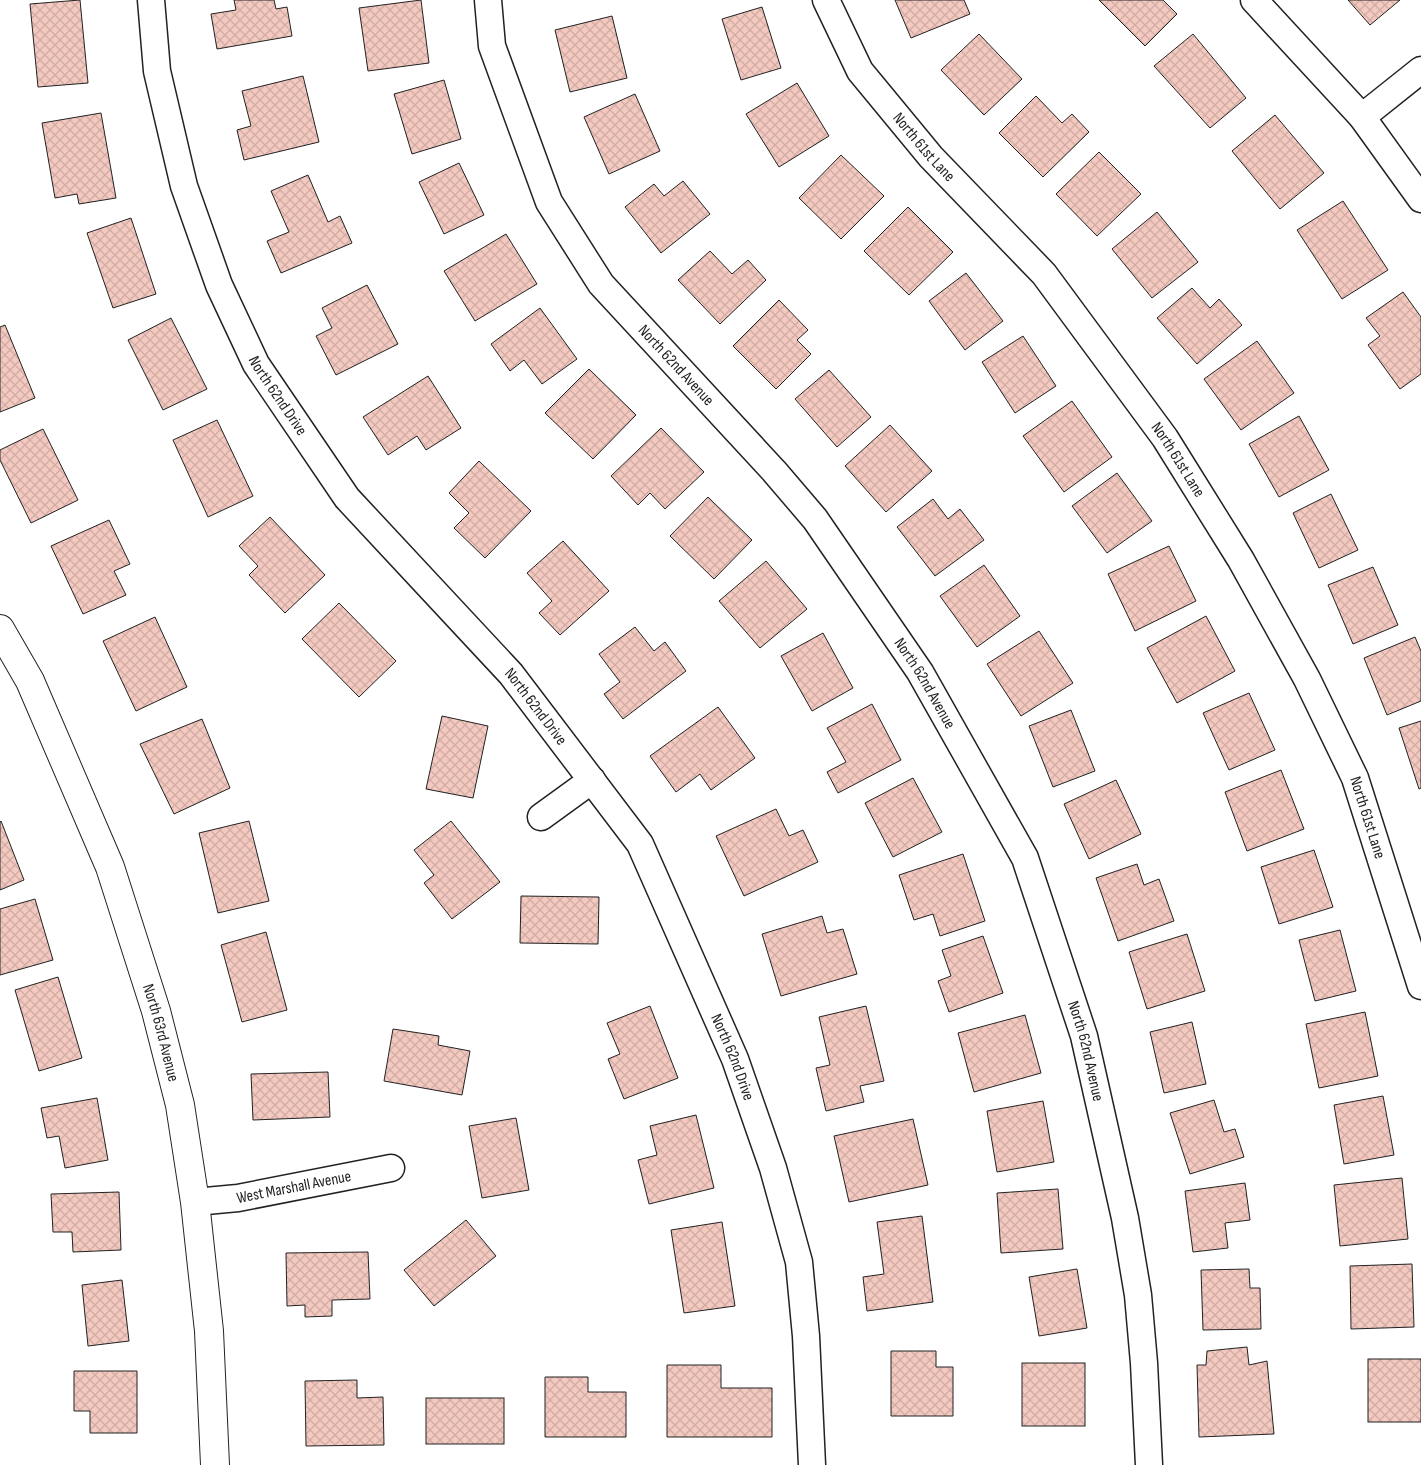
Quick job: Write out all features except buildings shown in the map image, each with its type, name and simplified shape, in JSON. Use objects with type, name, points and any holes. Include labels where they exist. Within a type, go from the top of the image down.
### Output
[{"type":"street","name":"North 62nd Drive","points":[[151,0],[157,71],[184,186],[219,285],[256,364],[347,498],[511,674],[640,844],[735,1059],[773,1168],[799,1262],[806,1336],[812,1465]]},
{"type":"street","name":"North 62nd Avenue","points":[[488,0],[492,46],[548,202],[601,284],[774,471],[815,519],[920,672],[1025,858],[1084,1036],[1125,1218],[1138,1295],[1144,1363],[1148,1465]]},
{"type":"street","name":"North 61st Lane","points":[[826,0],[860,71],[930,157],[1044,274],[1165,438],[1242,560],[1307,679],[1355,778],[1421,986]]},
{"type":"street","points":[[1254,0],[1362,117],[1421,199]]},
{"type":"street","points":[[1362,117],[1421,70]]},
{"type":"street","name":"North 63rd Avenue","points":[[0,629],[30,681],[110,867],[156,1011],[180,1105],[195,1202],[209,1331],[215,1465]]},
{"type":"street","points":[[541,817],[592,780]]},
{"type":"street","name":"West Marshall Avenue","points":[[195,1202],[238,1198],[391,1168]]}]
